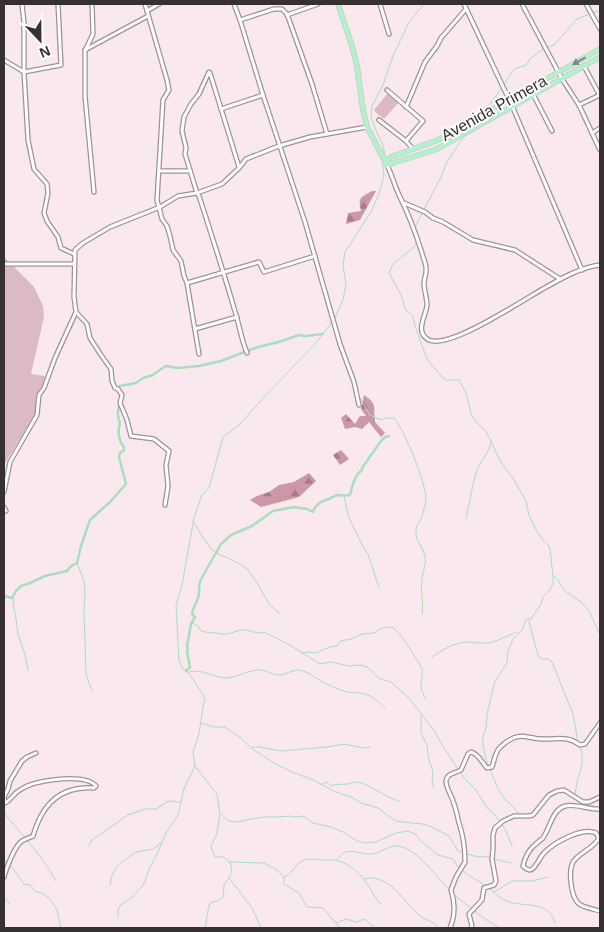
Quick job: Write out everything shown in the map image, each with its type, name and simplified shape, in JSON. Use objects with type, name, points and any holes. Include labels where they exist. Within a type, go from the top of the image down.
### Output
[{"type":"main road","points":[[338,4],[357,66],[367,127],[386,164]]},
{"type":"main road","name":"Avenida Primera","points":[[386,164],[391,157],[438,140],[600,49]]},
{"type":"main road","name":"Avenida Primera","points":[[386,164],[437,148],[600,57]]},
{"type":"street","points":[[22,4],[28,131],[34,169],[47,184],[48,193],[44,212],[47,222],[58,237],[61,248],[74,254]]},
{"type":"street","points":[[4,60],[24,72],[61,65],[58,4]]},
{"type":"street","points":[[92,4],[93,34],[85,50],[86,96],[94,192]]},
{"type":"street","points":[[145,4],[169,90],[163,100],[157,200],[162,219],[167,226],[173,250],[181,261],[187,283],[199,354]]},
{"type":"street","points":[[147,11],[160,4]]},
{"type":"street","points":[[234,4],[316,256],[340,344],[354,382],[359,405]]},
{"type":"street","points":[[287,15],[318,4]]},
{"type":"street","points":[[380,4],[389,34]]},
{"type":"street","points":[[464,4],[511,106],[582,270]]},
{"type":"street","points":[[522,4],[558,72],[579,106],[600,150]]},
{"type":"street","points":[[586,4],[599,23],[600,29]]},
{"type":"street","points":[[240,20],[274,9],[282,9],[287,15],[312,84],[327,134]]},
{"type":"street","points":[[406,107],[425,62],[441,38],[466,9]]},
{"type":"street","points":[[85,50],[148,16]]},
{"type":"street","points":[[579,106],[600,95],[584,66]]},
{"type":"street","points":[[239,168],[210,72],[184,117],[182,131],[186,148],[185,154],[247,353]]},
{"type":"street","points":[[387,90],[423,121],[406,141]]},
{"type":"street","points":[[534,94],[552,131]]},
{"type":"street","points":[[221,109],[263,95]]},
{"type":"street","points":[[379,120],[414,149]]},
{"type":"street","points":[[4,492],[10,462],[37,415],[39,395],[44,388],[55,358],[76,312],[74,297],[75,250],[110,227],[160,208],[178,196],[197,193],[222,184],[246,159],[279,146],[310,137],[367,127]]},
{"type":"street","points":[[592,133],[600,128]]},
{"type":"street","points":[[386,164],[404,203],[426,268],[424,282],[427,305],[421,322],[421,329],[429,340],[449,339],[467,333],[560,280],[587,267],[600,265]]},
{"type":"street","points":[[159,171],[190,171]]},
{"type":"street","points":[[404,203],[425,212],[473,240],[515,250],[560,280]]},
{"type":"street","points":[[187,283],[259,262],[264,272],[316,256]]},
{"type":"street","points":[[4,264],[74,264]]},
{"type":"street","points":[[76,312],[87,324],[90,338],[111,369],[112,381],[115,388],[122,395],[120,403],[131,436],[154,438],[169,451],[166,465],[168,486],[165,505]]},
{"type":"street","points":[[195,329],[237,317]]},
{"type":"street","points":[[4,506],[6,511]]},
{"type":"street","points":[[450,928],[453,921],[454,900],[451,890],[465,862],[460,824],[447,788],[446,782],[448,777],[461,770],[468,754],[471,752],[474,752],[488,768],[494,764],[497,751],[511,739],[519,736],[543,740],[566,738],[580,745],[585,744],[600,723]]},
{"type":"street","points":[[4,877],[18,844],[33,836],[44,809],[52,800],[68,791],[96,788],[96,784],[76,779],[46,782],[27,786],[14,794],[5,803],[4,798],[10,781],[22,761],[36,753]]},
{"type":"street","points":[[471,928],[469,914],[482,900],[484,888],[494,884],[496,881],[492,859],[495,828],[503,821],[514,816],[529,816],[533,814],[549,795],[557,791],[564,790],[583,802],[589,802],[600,797]]},
{"type":"street","points":[[600,809],[574,805],[565,806],[558,810],[543,838],[536,843],[526,856],[523,866],[527,870],[534,868],[544,852],[576,834],[586,831],[596,833],[599,838],[596,844],[574,860],[570,868],[570,874],[576,901],[580,905],[600,911]]},
{"type":"shaded area","points":[[388,93],[399,102],[384,119],[374,110]]},
{"type":"shaded area","points":[[4,257],[34,287],[43,306],[44,317],[31,374],[45,376],[37,395],[35,414],[4,465]]},
{"type":"green space","points":[[372,191],[376,191],[360,220],[346,224],[348,213],[361,211],[361,198]]},
{"type":"green space","points":[[364,395],[373,404],[375,422],[385,433],[381,437],[369,422],[362,429],[355,427],[345,429],[341,418],[346,414],[355,424],[360,416],[366,416],[361,409]]},
{"type":"green space","points":[[341,450],[349,459],[340,465],[333,455]]},
{"type":"green space","points":[[309,473],[316,481],[299,497],[261,507],[250,500],[269,492],[279,485],[294,482]]},
{"type":"waterway","points":[[385,155],[383,145],[371,117],[372,106],[383,85],[393,56],[409,22],[424,4]]},
{"type":"waterway","points":[[593,13],[600,10]]},
{"type":"waterway","points":[[503,86],[514,69],[526,65],[531,58],[543,49],[554,45],[577,19],[590,14]]},
{"type":"waterway","points":[[488,107],[501,89]]},
{"type":"waterway","points":[[415,229],[447,162],[466,135]]},
{"type":"waterway","points":[[340,928],[323,908],[307,907],[299,893],[284,884],[284,877],[277,870],[264,863],[229,862],[224,857],[215,857],[211,847],[217,833],[220,814],[217,794],[195,766],[193,752],[199,734],[205,698],[188,672],[182,668],[179,660],[176,605],[182,585],[194,518],[202,495],[209,488],[223,437],[239,425],[315,344],[334,320],[343,300],[346,284],[343,265],[345,252],[371,212],[379,194],[384,175],[382,160]]},
{"type":"waterway","points":[[416,241],[416,245],[393,264],[389,273],[401,295],[406,311],[413,317],[427,359],[446,380],[459,380],[466,393],[471,414],[476,422],[485,430],[501,463],[513,478],[526,501],[534,526],[549,546],[553,584],[543,597],[541,604],[529,622],[538,655],[541,659],[548,659],[552,662],[573,714],[578,742]]},
{"type":"waterway","points":[[337,329],[340,337]]},
{"type":"waterway","points":[[118,389],[120,386],[136,383],[167,366],[177,368],[199,366],[221,361],[255,348],[299,335],[323,334]]},
{"type":"waterway","points":[[358,395],[370,415],[381,420],[394,418],[409,445],[423,482],[426,500],[416,531],[425,560],[422,577],[422,614]]},
{"type":"waterway","points":[[4,596],[12,598],[21,586],[45,576],[67,571],[77,563],[90,520],[126,484],[119,457],[120,453],[124,450],[119,433],[118,411],[121,403]]},
{"type":"waterway","points":[[186,671],[190,667],[187,646],[191,624],[195,617],[192,614],[198,597],[200,581],[221,544],[231,535],[252,526],[273,511],[294,507],[313,512],[317,505],[323,501],[337,495],[350,495],[357,475],[381,441],[389,436]]},
{"type":"waterway","points":[[466,518],[477,470],[489,449],[491,441]]},
{"type":"waterway","points":[[344,496],[348,515],[368,554],[379,588]]},
{"type":"waterway","points":[[193,521],[212,550],[248,570],[269,604],[280,614]]},
{"type":"waterway","points":[[77,563],[84,581],[86,674],[92,691]]},
{"type":"waterway","points":[[554,576],[564,590],[581,602],[589,611],[600,635]]},
{"type":"waterway","points":[[13,597],[18,635],[25,654],[28,670]]},
{"type":"waterway","points":[[489,766],[486,760],[483,736],[495,681],[507,663],[508,651],[513,639],[523,629],[526,620],[530,618]]},
{"type":"waterway","points":[[191,622],[198,626],[201,631],[206,632],[223,634],[240,630],[264,632],[290,645],[320,664],[331,662],[349,666],[361,665],[367,667],[380,679],[391,682],[409,698],[435,732],[463,777],[476,790],[489,810],[505,829],[512,846]]},
{"type":"waterway","points":[[302,653],[316,653],[337,646],[340,641],[393,627],[403,638],[422,668],[421,689],[426,699]]},
{"type":"waterway","points":[[432,657],[444,649],[459,643],[488,643],[517,632]]},
{"type":"waterway","points":[[189,672],[198,671],[227,678],[257,670],[279,675],[298,670],[310,674],[338,689],[361,693],[374,698],[385,708]]},
{"type":"waterway","points":[[421,716],[421,733],[427,745],[434,787]]},
{"type":"waterway","points":[[202,723],[213,727],[225,727],[251,748],[277,765],[361,803],[378,808],[396,821],[432,827],[449,836],[458,851],[490,858]]},
{"type":"waterway","points":[[252,747],[280,751],[344,744],[364,748],[370,747]]},
{"type":"waterway","points":[[575,795],[582,760],[580,745]]},
{"type":"waterway","points":[[118,917],[118,910],[121,905],[131,898],[143,885],[166,833],[178,815],[184,789],[195,766]]},
{"type":"waterway","points":[[490,769],[500,792],[519,814]]},
{"type":"waterway","points":[[322,784],[326,782],[332,786],[360,782],[399,801]]},
{"type":"waterway","points":[[89,846],[92,840],[128,815],[145,809],[156,809],[168,801],[180,802]]},
{"type":"waterway","points":[[4,813],[38,854],[56,881]]},
{"type":"waterway","points":[[222,815],[229,821],[238,822],[264,817],[303,816],[313,823],[331,827],[357,841],[366,843],[376,842],[396,833],[408,831],[415,834],[438,855],[453,859],[459,868]]},
{"type":"waterway","points":[[110,885],[112,875],[118,865],[136,852],[153,849],[161,843]]},
{"type":"waterway","points":[[337,860],[348,851],[372,854],[395,846],[402,847],[418,856],[451,892]]},
{"type":"waterway","points":[[4,859],[7,862]]},
{"type":"waterway","points":[[494,859],[511,863]]},
{"type":"waterway","points":[[284,877],[290,874],[304,860],[334,860],[346,864],[357,872],[381,904]]},
{"type":"waterway","points":[[205,928],[210,903],[223,897],[224,885],[232,870],[230,862]]},
{"type":"waterway","points":[[10,865],[24,884],[30,885],[36,892],[42,893],[50,899],[57,910],[61,928]]},
{"type":"waterway","points":[[462,870],[486,886]]},
{"type":"waterway","points":[[494,892],[512,881],[532,881],[548,877]]},
{"type":"waterway","points":[[364,879],[373,878],[388,884],[419,915],[439,928]]},
{"type":"waterway","points":[[230,879],[252,908],[261,928]]},
{"type":"waterway","points":[[489,888],[509,902],[543,908],[548,911],[555,923]]},
{"type":"waterway","points":[[453,894],[499,928]]},
{"type":"waterway","points":[[4,897],[10,904]]},
{"type":"waterway","points":[[336,923],[346,919],[356,922],[364,919],[375,928]]}]
